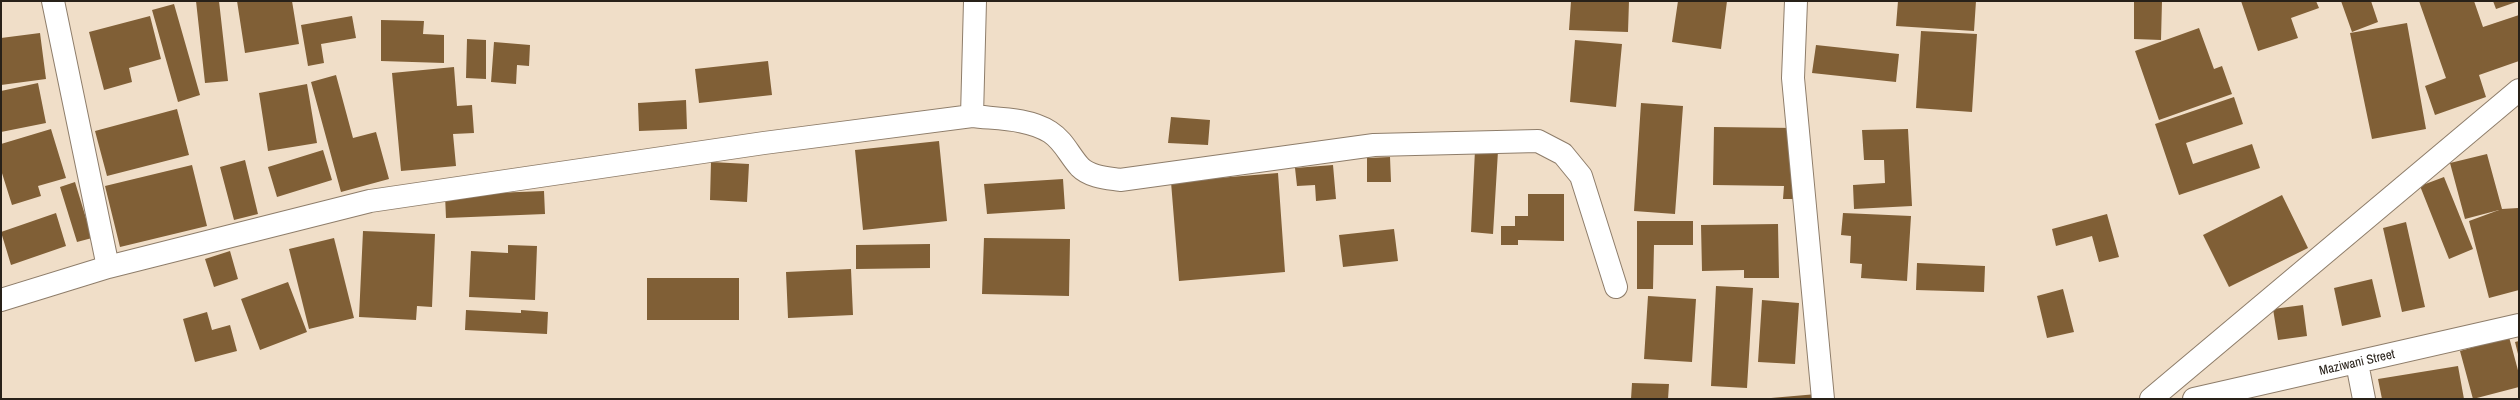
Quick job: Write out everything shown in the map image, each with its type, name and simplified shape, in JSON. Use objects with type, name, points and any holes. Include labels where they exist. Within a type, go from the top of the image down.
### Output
[{"type":"street","points":[[53,1],[108,267]]},
{"type":"street","points":[[972,116],[975,1]]},
{"type":"street","points":[[1796,1],[1793,78],[1823,399]]},
{"type":"street","points":[[2151,399],[2519,90]]},
{"type":"street","points":[[1,300],[108,267],[370,201],[756,144],[972,116],[1034,124],[1050,132],[1061,141],[1081,168],[1103,178],[1120,180],[1374,145],[1538,141],[1563,154],[1581,176],[1616,287]]},
{"type":"street","name":"Maziwani Street","points":[[2194,399],[2519,325]]},
{"type":"street","points":[[2357,363],[2364,399]]},
{"type":"building","points":[[196,1],[219,1],[228,81],[205,83]]},
{"type":"building","points":[[237,1],[292,1],[299,44],[245,53]]},
{"type":"building","points":[[1571,1],[1629,1],[1628,32],[1569,30]]},
{"type":"building","points":[[1678,1],[1727,1],[1721,49],[1672,42]]},
{"type":"building","points":[[1898,1],[1976,1],[1974,31],[1896,26]]},
{"type":"building","points":[[2134,1],[2162,1],[2161,40],[2134,39]]},
{"type":"building","points":[[2241,1],[2316,1],[2319,8],[2291,18],[2298,38],[2258,51]]},
{"type":"building","points":[[2341,1],[2371,1],[2378,22],[2352,32]]},
{"type":"building","points":[[2419,1],[2474,1],[2483,27],[2519,15],[2519,61],[2479,75],[2486,97],[2435,115],[2425,86],[2446,78]]},
{"type":"building","points":[[2493,1],[2519,1],[2496,9]]},
{"type":"building","points":[[174,4],[200,95],[178,102],[152,10]]},
{"type":"building","points":[[150,16],[161,59],[129,68],[132,82],[104,90],[89,32]]},
{"type":"building","points":[[352,16],[356,38],[321,44],[324,63],[308,66],[301,25]]},
{"type":"building","points":[[381,20],[424,21],[423,34],[444,35],[444,63],[381,61]]},
{"type":"building","points":[[2407,23],[2426,129],[2372,139],[2350,33]]},
{"type":"building","points":[[2199,28],[2214,69],[2222,66],[2232,94],[2159,120],[2135,51]]},
{"type":"building","points":[[1921,31],[1977,34],[1972,112],[1916,108]]},
{"type":"building","points":[[40,33],[46,79],[1,85],[1,38]]},
{"type":"building","points":[[467,39],[486,40],[486,79],[466,78]]},
{"type":"building","points":[[1575,40],[1622,44],[1616,107],[1570,102]]},
{"type":"building","points":[[494,42],[530,45],[529,66],[517,65],[516,84],[491,82]]},
{"type":"building","points":[[1816,45],[1899,54],[1896,82],[1812,73]]},
{"type":"building","points":[[768,61],[772,95],[699,103],[695,69]]},
{"type":"building","points":[[454,67],[457,106],[472,105],[474,133],[453,134],[456,166],[401,171],[392,73]]},
{"type":"building","points":[[336,75],[353,138],[376,132],[389,179],[341,192],[311,82]]},
{"type":"building","points":[[38,83],[46,123],[1,132],[1,91]]},
{"type":"building","points":[[307,84],[317,143],[268,151],[259,93]]},
{"type":"building","points":[[2234,97],[2243,124],[2186,143],[2193,164],[2252,144],[2260,168],[2179,195],[2155,124]]},
{"type":"building","points":[[686,100],[687,129],[639,131],[638,103]]},
{"type":"building","points":[[1641,103],[1683,106],[1675,214],[1634,211]]},
{"type":"building","points":[[177,109],[189,155],[107,176],[95,131]]},
{"type":"building","points":[[1171,117],[1210,120],[1208,145],[1168,143]]},
{"type":"building","points":[[1714,127],[1796,128],[1795,199],[1783,199],[1784,186],[1713,185]]},
{"type":"building","points":[[51,129],[66,178],[38,186],[41,196],[12,205],[1,170],[1,144]]},
{"type":"building","points":[[1908,129],[1912,206],[1854,209],[1853,185],[1885,183],[1884,160],[1864,160],[1862,130]]},
{"type":"building","points":[[939,141],[947,221],[863,230],[855,150]]},
{"type":"building","points":[[323,150],[332,180],[277,197],[268,167]]},
{"type":"building","points":[[1475,150],[1498,151],[1493,234],[1471,232]]},
{"type":"building","points":[[2487,154],[2502,209],[2518,208],[2519,211],[2519,290],[2489,298],[2469,221],[2499,210],[2465,219],[2450,163]]},
{"type":"building","points":[[1390,157],[1391,182],[1367,182],[1367,158]]},
{"type":"building","points":[[245,160],[258,214],[234,220],[220,167]]},
{"type":"building","points":[[711,162],[749,164],[747,202],[710,200]]},
{"type":"building","points":[[192,165],[207,226],[120,247],[105,186]]},
{"type":"building","points":[[1333,165],[1336,199],[1316,201],[1315,185],[1297,186],[1295,168]]},
{"type":"building","points":[[1278,173],[1285,272],[1179,281],[1171,182]]},
{"type":"building","points":[[2444,177],[2473,249],[2449,259],[2420,186]]},
{"type":"building","points":[[1063,179],[1065,209],[987,214],[984,184]]},
{"type":"building","points":[[75,182],[92,238],[77,242],[60,187]]},
{"type":"building","points":[[544,191],[545,214],[446,218],[445,195]]},
{"type":"building","points":[[1528,194],[1564,194],[1564,241],[1518,240],[1518,245],[1501,245],[1501,226],[1515,226],[1515,216],[1528,216]]},
{"type":"building","points":[[2282,195],[2308,248],[2229,287],[2203,235]]},
{"type":"building","points":[[56,213],[66,246],[11,265],[1,232]]},
{"type":"building","points":[[1843,213],[1911,216],[1907,281],[1861,278],[1862,264],[1850,263],[1851,236],[1841,235]]},
{"type":"building","points":[[2107,214],[2119,257],[2099,262],[2092,236],[2056,246],[2052,229]]},
{"type":"building","points":[[1637,221],[1693,221],[1693,245],[1654,245],[1653,289],[1637,289]]},
{"type":"building","points":[[2406,222],[2425,307],[2402,312],[2383,228]]},
{"type":"building","points":[[1778,224],[1779,278],[1744,278],[1744,270],[1702,271],[1701,225]]},
{"type":"building","points":[[1394,229],[1398,261],[1343,267],[1339,235]]},
{"type":"building","points":[[363,231],[435,234],[432,307],[417,306],[416,320],[359,317]]},
{"type":"building","points":[[334,238],[354,318],[309,329],[289,249]]},
{"type":"building","points":[[984,238],[1070,239],[1069,296],[982,294]]},
{"type":"building","points":[[930,244],[930,268],[856,269],[856,245]]},
{"type":"building","points":[[508,245],[537,246],[535,300],[469,297],[471,251],[508,253]]},
{"type":"building","points":[[230,251],[238,279],[214,287],[205,259]]},
{"type":"building","points":[[1917,263],[1985,266],[1984,292],[1916,290]]},
{"type":"building","points":[[851,269],[853,315],[788,318],[786,272]]},
{"type":"building","points":[[647,278],[739,278],[739,320],[647,320]]},
{"type":"building","points":[[2372,279],[2381,317],[2342,326],[2334,288]]},
{"type":"building","points":[[288,282],[307,332],[260,350],[241,299]]},
{"type":"building","points":[[1716,286],[1753,288],[1747,388],[1711,386]]},
{"type":"building","points":[[2063,289],[2074,332],[2047,338],[2037,296]]},
{"type":"building","points":[[1648,296],[1696,299],[1692,362],[1644,359]]},
{"type":"building","points":[[1762,300],[1799,303],[1795,364],[1758,362]]},
{"type":"building","points":[[2303,305],[2307,336],[2278,340],[2273,309]]},
{"type":"building","points":[[466,310],[521,313],[521,310],[548,312],[547,334],[465,330]]},
{"type":"building","points":[[207,312],[212,330],[230,325],[237,351],[195,362],[183,319]]},
{"type":"building","points":[[2509,337],[2519,374],[2519,387],[2473,399],[2460,351]]},
{"type":"building","points":[[2519,341],[2519,354],[2518,354],[2515,342]]},
{"type":"building","points":[[2458,366],[2464,399],[2382,399],[2378,379]]},
{"type":"building","points":[[1632,383],[1669,384],[1668,399],[1631,399]]},
{"type":"building","points":[[1817,394],[1817,399],[1771,399],[1771,398]]}]
